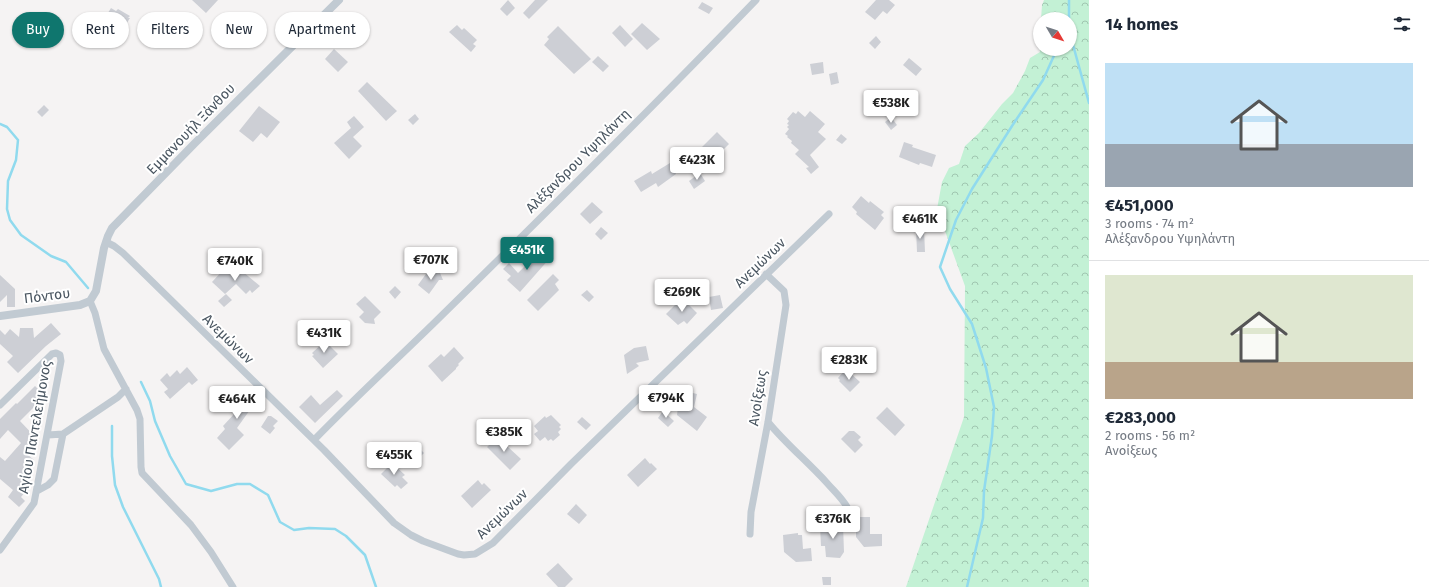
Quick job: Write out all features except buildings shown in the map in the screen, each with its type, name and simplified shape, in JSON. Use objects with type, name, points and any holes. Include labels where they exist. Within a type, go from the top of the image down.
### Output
[{"type":"street","name":"Εμμανουήλ Ξάνθου","points":[[92,298],[97,289],[106,242],[110,232],[116,224],[265,72],[339,0]]},
{"type":"street","name":"Αλέξανδρου Υψηλάντη","points":[[314,440],[669,90],[756,0]]},
{"type":"street","name":"Ανεμώνων","points":[[106,242],[123,253],[314,440],[379,509],[399,527],[411,535],[446,551],[464,555],[475,554],[493,543],[544,491],[829,214]]},
{"type":"street","name":"Ανοίξεως","points":[[750,534],[751,512],[768,422],[786,300],[784,291],[766,274]]},
{"type":"street","name":"Πόντου","points":[[0,316],[80,305],[92,298]]},
{"type":"street","points":[[92,298],[104,349],[137,410],[140,420],[142,474],[191,525],[211,552],[233,587]]},
{"type":"street","name":"Αγίου Παντελεήμονος","points":[[0,405],[52,354],[56,353],[60,355],[61,361],[48,435],[33,506],[0,550]]},
{"type":"street","points":[[48,435],[63,434],[118,397],[126,389]]},
{"type":"street","points":[[768,422],[780,437],[814,469],[847,507]]},
{"type":"street","points":[[37,491],[48,485],[54,479],[63,434]]},
{"type":"green space","points":[[1044,0],[1089,0],[1089,587],[906,587],[964,417],[965,286],[937,209],[942,182],[949,168],[959,164],[965,146],[979,133],[1002,104],[1013,93],[1030,58],[1033,56],[1077,56],[1077,12],[1042,12]]},
{"type":"waterway","points":[[1069,0],[1069,12]]},
{"type":"waterway","points":[[967,587],[983,518],[984,491],[992,436],[994,407],[986,368],[972,324],[950,289],[940,267],[956,220],[972,189],[1043,80],[1054,56]]},
{"type":"waterway","points":[[1076,56],[1089,103]]},
{"type":"waterway","points":[[0,124],[7,127],[18,140],[16,160],[8,181],[7,209],[10,220],[21,235],[51,256],[66,262],[88,288]]},
{"type":"waterway","points":[[141,382],[150,401],[155,421],[170,456],[186,484],[211,491],[237,484],[250,484],[268,495],[280,522],[294,530],[309,528],[335,529],[346,536],[365,555],[376,587]]},
{"type":"waterway","points":[[112,426],[112,456],[115,485],[123,507],[159,579],[161,587]]}]
